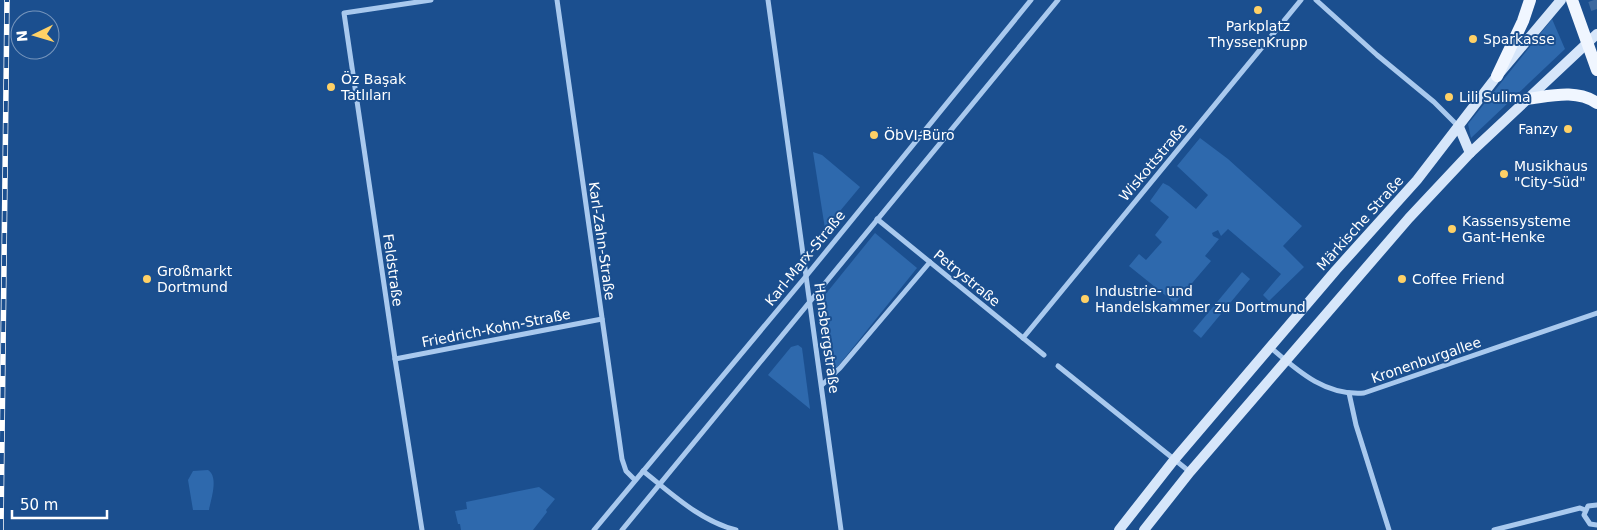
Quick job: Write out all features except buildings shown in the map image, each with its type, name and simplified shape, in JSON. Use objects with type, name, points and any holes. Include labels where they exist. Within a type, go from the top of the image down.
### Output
[{"type":"main road","points":[[1497,76],[1523,21],[1530,0]]},
{"type":"main road","name":"Märkische Straße","points":[[1119,530],[1174,460],[1270,347],[1417,180],[1497,76],[1561,0]]},
{"type":"main road","points":[[1572,0],[1597,70]]},
{"type":"main road","points":[[1144,530],[1190,472],[1410,218],[1470,153],[1597,34]]},
{"type":"main road","points":[[1527,99],[1566,94],[1589,98],[1597,103]]},
{"type":"main road","points":[[1459,127],[1470,153]]},
{"type":"street","name":"Feldstraße","points":[[422,530],[344,13],[431,0]]},
{"type":"street","name":"Karl-Zahn-Straße","points":[[558,0],[622,459],[626,471],[635,480]]},
{"type":"street","name":"Hansbergstraße","points":[[768,0],[822,385],[839,530]]},
{"type":"street","name":"Karl-Marx-Straße","points":[[594,530],[1031,0]]},
{"type":"street","points":[[622,530],[1058,0]]},
{"type":"street","name":"Wiskottstraße","points":[[1022,338],[1301,0]]},
{"type":"street","points":[[1316,0],[1377,55],[1434,102],[1459,127]]},
{"type":"street","name":"Petrystraße","points":[[877,219],[1044,355]]},
{"type":"street","points":[[822,385],[840,368],[930,262]]},
{"type":"street","name":"Kronenburgallee","points":[[1270,347],[1325,387],[1349,393],[1364,393],[1597,313]]},
{"type":"street","name":"Friedrich-Kohn-Straße","points":[[395,359],[602,319]]},
{"type":"street","points":[[1058,366],[1190,472]]},
{"type":"street","points":[[1349,393],[1356,425],[1389,530]]},
{"type":"street","points":[[643,470],[702,516],[716,524],[736,530]]},
{"type":"street","points":[[1597,504],[1591,505],[1586,510],[1584,516],[1587,522],[1597,525]]},
{"type":"street","points":[[1494,530],[1580,508],[1586,510]]},
{"type":"shaded area","points":[[1552,19],[1565,49],[1471,138],[1468,124]]},
{"type":"shaded area","points":[[1200,138],[1228,159],[1302,226],[1283,246],[1304,267],[1269,301],[1263,295],[1281,274],[1228,229],[1221,236],[1218,230],[1212,233],[1213,236],[1219,239],[1205,256],[1211,261],[1175,303],[1129,266],[1139,254],[1146,260],[1162,242],[1155,235],[1169,217],[1150,201],[1163,183],[1196,209],[1208,195],[1177,166]]},
{"type":"shaded area","points":[[813,152],[822,155],[860,187],[825,229]]},
{"type":"shaded area","points":[[875,233],[917,268],[835,370],[830,370],[827,368],[818,305]]},
{"type":"shaded area","points":[[1242,272],[1250,279],[1201,338],[1193,331]]},
{"type":"shaded area","points":[[798,345],[802,348],[810,409],[768,375],[791,347]]},
{"type":"shaded area","points":[[208,470],[214,483],[209,510],[193,510],[188,480],[193,471]]},
{"type":"shaded area","points":[[539,487],[555,499],[533,530],[461,530],[455,511],[467,509],[466,502]]},
{"type":"tunnel","points":[[1594,0],[1597,9]]},
{"type":"railway","points":[[1,530],[7,0]]},
{"type":"place","name":"Parkplatz ThyssenKrupp","points":[[1258,10]]},
{"type":"place","name":"Sparkasse","points":[[1473,39]]},
{"type":"place","name":"Öz Başak Tatlıları","points":[[331,87]]},
{"type":"place","name":"Lili Sulima","points":[[1449,97]]},
{"type":"place","name":"Fanzy","points":[[1568,129]]},
{"type":"place","name":"ÖbVI-Büro","points":[[874,135]]},
{"type":"place","name":"Musikhaus \"City-Süd\"","points":[[1504,174]]},
{"type":"place","name":"Kassensysteme Gant-Henke","points":[[1452,229]]},
{"type":"place","name":"Großmarkt Dortmund","points":[[147,279]]},
{"type":"place","name":"Coffee Friend","points":[[1402,279]]},
{"type":"place","name":"Industrie- und Handelskammer zu Dortmund","points":[[1085,299]]}]
